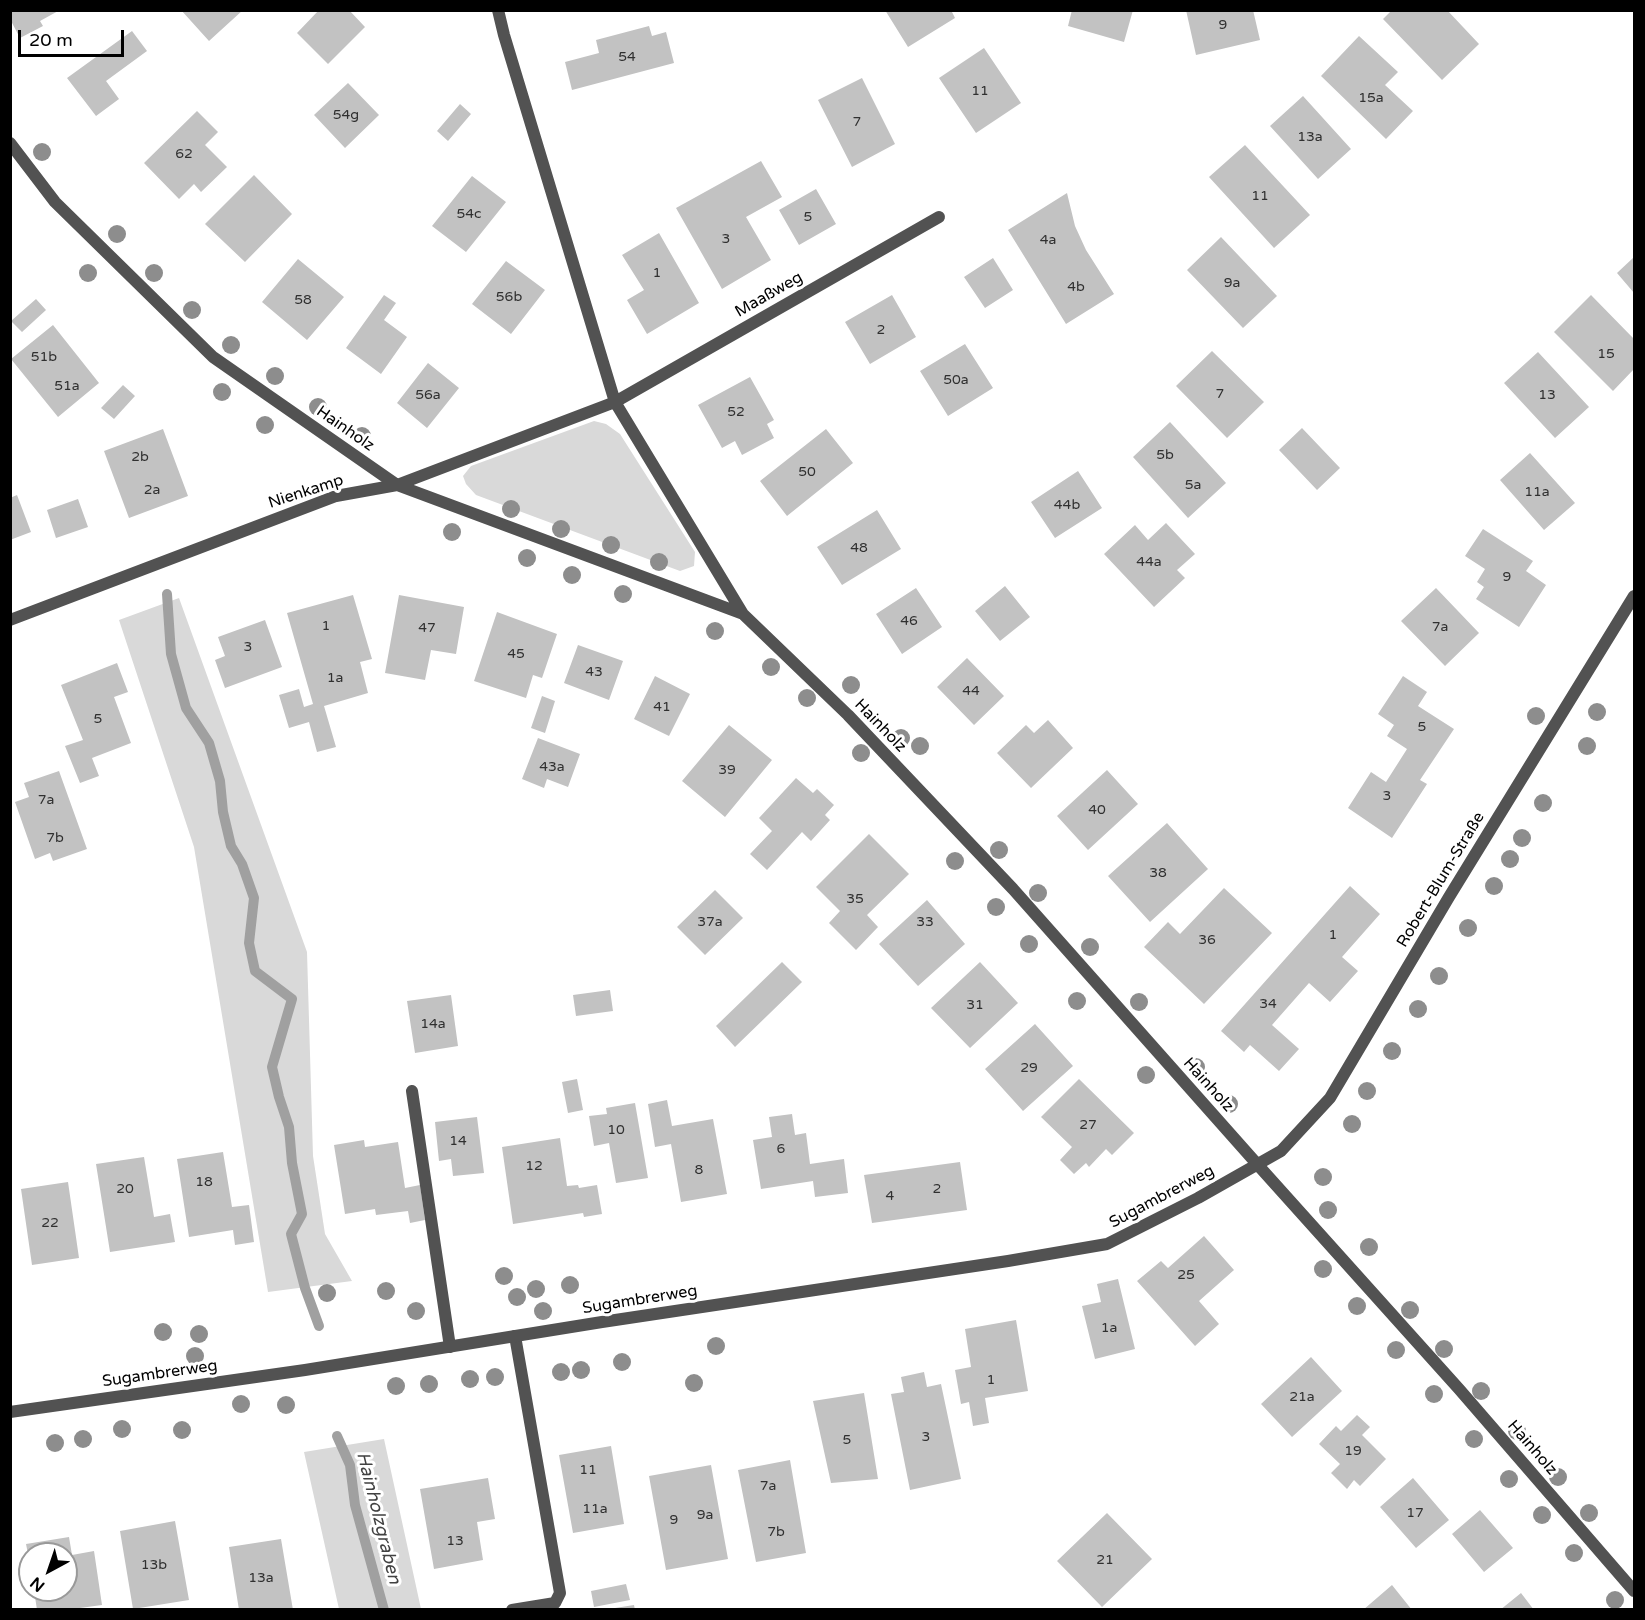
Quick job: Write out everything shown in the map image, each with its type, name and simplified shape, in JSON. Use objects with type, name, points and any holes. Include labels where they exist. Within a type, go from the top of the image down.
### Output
[{"type":"street","name":"Hainholz","points":[[498,10],[615,402],[742,615],[848,715],[1013,889],[1459,1389],[1635,1591]]},
{"type":"street","name":"Hainholz","points":[[10,143],[55,202],[213,357],[397,485],[742,615]]},
{"type":"street","name":"Maaßweg","points":[[615,402],[939,217]]},
{"type":"street","name":"Nienkamp","points":[[10,620],[336,496],[397,485],[615,402]]},
{"type":"street","name":"Robert-Blum-Straße","points":[[1257,1164],[1281,1151],[1330,1098],[1449,897],[1635,596]]},
{"type":"street","points":[[412,1091],[450,1347]]},
{"type":"street","name":"Sugambrerweg","points":[[10,1412],[293,1372],[1107,1244],[1198,1198],[1257,1164]]},
{"type":"street","points":[[512,1610],[555,1603],[560,1593],[515,1336]]},
{"type":"shaded area","points":[[594,421],[606,424],[620,434],[695,552],[694,566],[680,571],[476,495],[466,484],[463,476],[471,466]]},
{"type":"shaded area","points":[[179,598],[307,952],[313,1156],[325,1234],[352,1281],[268,1292],[194,847],[119,620]]},
{"type":"shaded area","points":[[384,1439],[421,1609],[339,1609],[304,1452]]},
{"type":"building","points":[[10,10],[60,10],[40,21],[43,26],[20,38],[10,19]]},
{"type":"building","points":[[181,10],[243,10],[209,41]]},
{"type":"building","points":[[319,10],[349,10],[365,27],[328,64],[297,33]]},
{"type":"building","points":[[885,10],[951,10],[955,18],[908,47]]},
{"type":"building","points":[[1072,10],[1133,10],[1124,42],[1068,26]]},
{"type":"building","points":[[1186,10],[1253,10],[1260,40],[1196,55]]},
{"type":"building","points":[[1392,10],[1447,10],[1479,44],[1442,80],[1383,19]]},
{"type":"building","points":[[649,26],[652,36],[666,32],[674,63],[572,90],[565,62],[599,53],[596,40]]},
{"type":"building","points":[[132,31],[147,51],[106,81],[119,99],[96,116],[67,78]]},
{"type":"building","points":[[1359,36],[1398,72],[1385,85],[1413,111],[1386,139],[1321,76]]},
{"type":"building","points":[[984,48],[1021,103],[976,133],[939,78]]},
{"type":"building","points":[[862,78],[895,144],[852,167],[818,100]]},
{"type":"building","points":[[348,83],[379,115],[345,148],[314,115]]},
{"type":"building","points":[[1303,96],[1351,149],[1318,179],[1270,126]]},
{"type":"building","points":[[460,104],[471,114],[448,141],[437,131]]},
{"type":"building","points":[[197,111],[218,132],[205,145],[227,167],[201,192],[194,184],[179,199],[144,163]]},
{"type":"building","points":[[1245,145],[1310,215],[1274,248],[1209,177]]},
{"type":"building","points":[[761,161],[782,197],[746,217],[771,260],[722,289],[676,208]]},
{"type":"building","points":[[254,175],[292,214],[245,262],[205,224]]},
{"type":"building","points":[[472,176],[506,202],[466,252],[432,226]]},
{"type":"building","points":[[816,189],[836,224],[799,245],[779,210]]},
{"type":"building","points":[[1067,193],[1075,226],[1086,250],[1114,294],[1066,324],[1008,230]]},
{"type":"building","points":[[659,233],[699,303],[647,334],[627,300],[644,290],[622,255]]},
{"type":"building","points":[[1221,237],[1277,296],[1243,328],[1187,270]]},
{"type":"building","points":[[1634,257],[1634,293],[1617,273]]},
{"type":"building","points":[[993,258],[1013,290],[985,308],[964,277]]},
{"type":"building","points":[[298,259],[344,297],[307,340],[262,302]]},
{"type":"building","points":[[506,261],[545,290],[511,334],[472,304]]},
{"type":"building","points":[[384,295],[396,303],[384,320],[407,337],[381,374],[346,348]]},
{"type":"building","points":[[892,295],[916,337],[870,364],[845,322]]},
{"type":"building","points":[[1591,295],[1634,339],[1634,369],[1613,391],[1554,332]]},
{"type":"building","points":[[36,299],[46,310],[22,332],[11,321]]},
{"type":"building","points":[[53,325],[99,383],[58,417],[11,359]]},
{"type":"building","points":[[965,344],[993,388],[948,416],[920,371]]},
{"type":"building","points":[[1212,351],[1264,402],[1227,438],[1176,386]]},
{"type":"building","points":[[1538,352],[1589,407],[1555,438],[1504,383]]},
{"type":"building","points":[[428,363],[459,388],[427,428],[397,403]]},
{"type":"building","points":[[750,377],[774,420],[767,424],[774,438],[742,455],[735,441],[722,448],[698,405]]},
{"type":"building","points":[[123,385],[135,396],[114,419],[101,408]]},
{"type":"building","points":[[1170,422],[1226,483],[1188,518],[1133,457]]},
{"type":"building","points":[[1302,428],[1340,468],[1317,490],[1279,450]]},
{"type":"building","points":[[163,429],[188,496],[129,518],[104,451]]},
{"type":"building","points":[[826,429],[853,463],[787,516],[760,481]]},
{"type":"building","points":[[1530,453],[1575,503],[1544,530],[1500,480]]},
{"type":"building","points":[[1078,471],[1102,508],[1055,538],[1031,502]]},
{"type":"building","points":[[17,495],[31,532],[10,540],[10,498]]},
{"type":"building","points":[[78,499],[88,527],[56,538],[47,510]]},
{"type":"building","points":[[877,510],[901,549],[842,585],[817,547]]},
{"type":"building","points":[[1166,523],[1195,554],[1177,570],[1185,578],[1154,607],[1104,554],[1135,525],[1148,540]]},
{"type":"building","points":[[1483,529],[1533,561],[1526,571],[1546,585],[1519,627],[1476,599],[1484,587],[1477,582],[1485,569],[1465,556]]},
{"type":"building","points":[[1005,586],[1030,617],[1000,641],[975,611]]},
{"type":"building","points":[[916,588],[942,627],[902,654],[876,614]]},
{"type":"building","points":[[1436,588],[1479,633],[1445,666],[1401,621]]},
{"type":"building","points":[[353,595],[372,659],[360,662],[368,693],[324,706],[336,747],[317,752],[309,722],[289,728],[279,695],[299,689],[304,707],[313,704],[287,613]]},
{"type":"building","points":[[399,595],[464,607],[456,654],[431,650],[425,680],[385,673]]},
{"type":"building","points":[[497,612],[557,634],[542,678],[533,675],[526,698],[474,681]]},
{"type":"building","points":[[265,620],[282,667],[225,688],[215,660],[225,656],[218,637]]},
{"type":"building","points":[[578,645],[623,661],[609,700],[564,683]]},
{"type":"building","points":[[967,658],[1004,696],[974,725],[937,687]]},
{"type":"building","points":[[117,663],[128,692],[114,697],[131,743],[92,758],[99,776],[80,783],[65,746],[83,740],[61,685]]},
{"type":"building","points":[[655,676],[690,694],[669,736],[634,719]]},
{"type":"building","points":[[1403,676],[1427,692],[1418,706],[1454,729],[1420,780],[1427,784],[1392,838],[1348,808],[1371,772],[1386,782],[1407,749],[1387,736],[1394,725],[1378,714]]},
{"type":"building","points":[[542,696],[555,701],[545,733],[531,728]]},
{"type":"building","points":[[1048,720],[1073,748],[1031,788],[997,753],[1026,725],[1034,733]]},
{"type":"building","points":[[729,725],[772,760],[725,817],[682,781]]},
{"type":"building","points":[[538,738],[580,754],[568,787],[547,779],[544,788],[522,779]]},
{"type":"building","points":[[1107,770],[1138,804],[1088,850],[1057,816]]},
{"type":"building","points":[[59,771],[87,849],[53,861],[50,853],[35,859],[15,802],[29,797],[24,783]]},
{"type":"building","points":[[796,778],[813,793],[817,789],[834,805],[825,815],[830,820],[811,841],[802,832],[767,870],[750,854],[772,831],[759,818]]},
{"type":"building","points":[[1167,823],[1208,869],[1150,922],[1108,876]]},
{"type":"building","points":[[869,834],[909,874],[867,915],[878,927],[856,950],[829,923],[840,911],[816,887]]},
{"type":"building","points":[[1350,886],[1380,914],[1342,957],[1358,971],[1330,1002],[1309,983],[1272,1025],[1299,1049],[1279,1071],[1250,1045],[1244,1052],[1221,1031]]},
{"type":"building","points":[[1224,888],[1272,933],[1204,1004],[1144,947],[1168,922],[1180,934]]},
{"type":"building","points":[[715,890],[743,918],[705,955],[677,927]]},
{"type":"building","points":[[927,900],[965,944],[918,986],[879,944]]},
{"type":"building","points":[[782,962],[802,982],[735,1047],[716,1026]]},
{"type":"building","points":[[980,962],[1018,1003],[970,1048],[931,1008]]},
{"type":"building","points":[[610,990],[613,1011],[576,1016],[573,995]]},
{"type":"building","points":[[451,995],[458,1046],[415,1053],[407,1001]]},
{"type":"building","points":[[1035,1024],[1073,1066],[1023,1111],[985,1069]]},
{"type":"building","points":[[577,1079],[583,1110],[568,1113],[562,1082]]},
{"type":"building","points":[[1079,1079],[1134,1133],[1112,1155],[1106,1149],[1089,1167],[1086,1163],[1074,1174],[1060,1160],[1072,1147],[1041,1117]]},
{"type":"building","points":[[667,1100],[672,1126],[713,1119],[727,1194],[681,1202],[671,1144],[655,1147],[648,1104]]},
{"type":"building","points":[[635,1103],[648,1178],[616,1183],[609,1143],[594,1146],[589,1116],[607,1114],[606,1108]]},
{"type":"building","points":[[792,1114],[795,1135],[806,1133],[810,1164],[844,1159],[848,1193],[815,1197],[813,1181],[761,1189],[753,1140],[772,1137],[769,1117]]},
{"type":"building","points":[[477,1117],[484,1173],[453,1176],[451,1159],[439,1161],[435,1122]]},
{"type":"building","points":[[560,1138],[567,1186],[578,1185],[579,1188],[597,1185],[602,1214],[584,1217],[583,1213],[513,1224],[502,1147]]},
{"type":"building","points":[[364,1140],[365,1147],[398,1142],[405,1188],[420,1185],[425,1220],[410,1223],[408,1211],[376,1215],[375,1209],[345,1214],[334,1145]]},
{"type":"building","points":[[223,1152],[232,1207],[249,1205],[254,1242],[235,1245],[233,1230],[189,1237],[177,1159]]},
{"type":"building","points":[[144,1157],[154,1217],[170,1214],[175,1242],[110,1252],[96,1164]]},
{"type":"building","points":[[960,1162],[967,1210],[872,1223],[864,1175]]},
{"type":"building","points":[[68,1182],[79,1258],[32,1265],[21,1189]]},
{"type":"building","points":[[1204,1236],[1234,1270],[1199,1301],[1219,1324],[1195,1346],[1137,1281],[1161,1261],[1168,1268]]},
{"type":"building","points":[[1118,1279],[1135,1349],[1095,1359],[1082,1306],[1101,1302],[1097,1284]]},
{"type":"building","points":[[1016,1320],[1028,1391],[985,1398],[989,1423],[973,1426],[969,1402],[961,1404],[955,1370],[971,1367],[965,1329]]},
{"type":"building","points":[[1311,1357],[1342,1391],[1292,1437],[1261,1404]]},
{"type":"building","points":[[924,1372],[927,1387],[941,1384],[961,1479],[910,1490],[891,1394],[904,1392],[901,1377]]},
{"type":"building","points":[[864,1393],[878,1479],[831,1483],[813,1401]]},
{"type":"building","points":[[1357,1415],[1370,1427],[1362,1435],[1386,1459],[1360,1486],[1354,1480],[1347,1489],[1331,1473],[1340,1464],[1319,1444],[1336,1426],[1341,1431]]},
{"type":"building","points":[[611,1446],[624,1524],[573,1533],[559,1455]]},
{"type":"building","points":[[790,1460],[806,1553],[756,1562],[738,1470]]},
{"type":"building","points":[[711,1465],[728,1559],[666,1570],[649,1476]]},
{"type":"building","points":[[488,1478],[495,1519],[477,1522],[483,1560],[434,1569],[420,1489]]},
{"type":"building","points":[[1413,1478],[1449,1520],[1416,1548],[1380,1507]]},
{"type":"building","points":[[1480,1510],[1513,1548],[1484,1572],[1452,1534]]},
{"type":"building","points":[[1107,1513],[1152,1559],[1102,1607],[1057,1561]]},
{"type":"building","points":[[175,1521],[189,1600],[133,1609],[120,1531]]},
{"type":"building","points":[[69,1537],[70,1542],[38,1542]]},
{"type":"building","points":[[281,1539],[293,1610],[239,1610],[229,1547]]},
{"type":"building","points":[[94,1551],[102,1605],[80,1608],[80,1610],[37,1610],[36,1602],[78,1602],[78,1554]]},
{"type":"building","points":[[626,1584],[630,1600],[594,1607],[591,1591]]},
{"type":"building","points":[[1392,1585],[1412,1610],[1363,1610]]},
{"type":"building","points":[[1521,1593],[1534,1610],[1500,1610]]},
{"type":"building","points":[[634,1605],[635,1610],[615,1610],[615,1608]]},
{"type":"waterway","name":"Hainholzgraben","points":[[167,594],[171,654],[186,708],[209,743],[220,781],[223,812],[231,846],[242,864],[254,898],[249,943],[255,971],[292,999],[272,1067],[289,1127],[292,1163],[302,1214],[291,1234],[305,1288],[319,1326]]},
{"type":"waterway","name":"Hainholzgraben","points":[[337,1436],[350,1465],[355,1505],[384,1610]]}]
